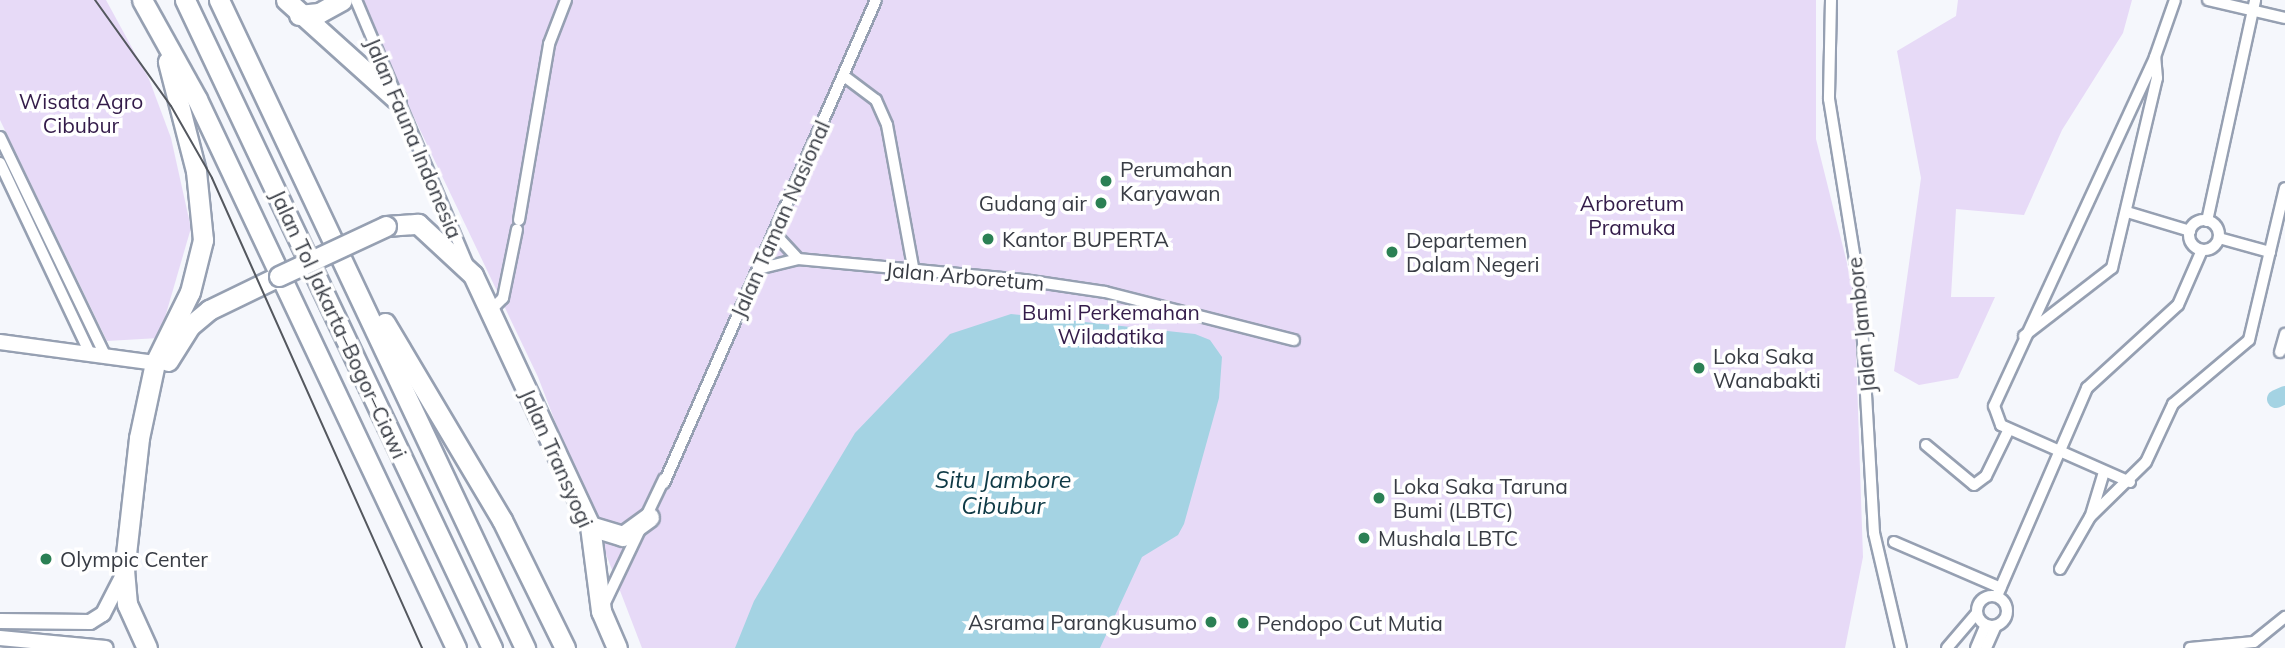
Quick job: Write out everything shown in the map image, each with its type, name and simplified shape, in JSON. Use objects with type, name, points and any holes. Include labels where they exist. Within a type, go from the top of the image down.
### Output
[{"type":"highway","points":[[140,0],[176,88],[202,209],[199,267],[155,363],[145,402],[124,572],[127,604],[147,648]]},
{"type":"highway","points":[[140,0],[197,99],[456,648]]},
{"type":"highway","name":"Jalan Tol Jakarta–Bogor–Ciawi","points":[[186,0],[492,648]]},
{"type":"highway","name":"Jalan Tol Jakarta–Bogor–Ciawi","points":[[219,0],[331,232],[525,648]]},
{"type":"highway","points":[[293,7],[319,13],[342,0]]},
{"type":"highway","points":[[293,7],[396,99]]},
{"type":"highway","name":"Jalan Transyogi","points":[[145,402],[190,326],[209,310],[386,226],[418,224],[473,275],[491,310],[590,526],[601,611],[613,644]]},
{"type":"highway","points":[[331,232],[502,520],[565,648]]},
{"type":"highway","points":[[590,526],[623,536],[649,517]]},
{"type":"street","name":"Jalan Fauna Indonesia","points":[[356,0],[473,275]]},
{"type":"street","points":[[491,310],[503,298],[548,52],[566,0]]},
{"type":"street","name":"Jalan Taman Nasional","points":[[601,611],[649,517],[876,0]]},
{"type":"street","name":"Jalan Jambore","points":[[1831,0],[1829,99],[1860,290],[1874,533],[1901,648]]},
{"type":"street","points":[[2130,482],[2009,429],[1997,420],[1994,406],[2022,338],[2155,57],[2175,0]]},
{"type":"street","points":[[2208,0],[2254,5],[2285,18]]},
{"type":"street","points":[[2127,212],[2190,231],[2207,220],[2254,5]]},
{"type":"street","points":[[2022,338],[2112,268],[2157,78],[2155,57]]},
{"type":"street","points":[[844,76],[876,100],[887,125],[914,271]]},
{"type":"street","points":[[0,137],[97,352]]},
{"type":"street","points":[[0,163],[97,352]]},
{"type":"street","points":[[2090,517],[2130,482],[2174,404],[2249,340],[2285,188]]},
{"type":"street","points":[[2207,220],[2219,238],[2270,252]]},
{"type":"street","points":[[2190,231],[2192,243],[2202,250]]},
{"type":"street","points":[[775,234],[798,259]]},
{"type":"street","points":[[1947,648],[1977,614],[1982,600],[1999,592],[2058,451],[2096,375],[2178,304],[2202,250],[2219,238]]},
{"type":"street","name":"Jalan Arboretum","points":[[758,269],[798,259],[1105,292],[1294,340]]},
{"type":"street","points":[[2280,352],[2285,334]]},
{"type":"street","points":[[0,342],[97,352],[155,363]]},
{"type":"street","points":[[1926,445],[1974,485],[1991,469],[2009,429]]},
{"type":"street","points":[[2060,569],[2090,517],[2104,472]]},
{"type":"street","points":[[1894,542],[1999,592],[2008,611],[1991,626],[1976,648]]},
{"type":"street","points":[[0,621],[90,622],[103,614],[124,572]]},
{"type":"street","points":[[1977,614],[1991,626]]},
{"type":"street","points":[[2190,648],[2259,644],[2285,617]]},
{"type":"street","points":[[1986,648],[1991,626]]},
{"type":"street","points":[[0,638],[106,648]]},
{"type":"green space","name":"Wisata Agro Cibubur","points":[[0,0],[106,0],[149,79],[171,138],[191,228],[159,338],[107,341],[0,120]]},
{"type":"green space","name":"Bumi Perkemahan Wiladatika","points":[[358,0],[1816,0],[1816,139],[1853,287],[1855,322],[1863,557],[1845,648],[642,648],[538,377]]},
{"type":"green space","points":[[1958,0],[2132,0],[2123,33],[2062,130],[2024,215],[1956,209],[1951,297],[1995,297],[1958,378],[1919,385],[1894,371],[1921,178],[1897,51],[1956,16]]},
{"type":"water","name":"Situ Jambore Cibubur","points":[[1011,314],[1195,334],[1210,340],[1222,357],[1219,398],[1184,524],[1178,535],[1142,557],[1100,648],[735,648],[754,601],[855,433],[950,334]]},
{"type":"waterway","points":[[2276,399],[2285,395]]},
{"type":"tram line","points":[[95,0],[171,106],[212,178],[422,648]]},
{"type":"place","name":"Perumahan Karyawan","points":[[1106,181]]},
{"type":"place","name":"Gudang air","points":[[1101,203]]},
{"type":"place","name":"Kantor BUPERTA","points":[[988,239]]},
{"type":"place","name":"Departemen Dalam Negeri","points":[[1392,252]]},
{"type":"place","name":"Loka Saka Wanabakti","points":[[1699,368]]},
{"type":"place","name":"Loka Saka Taruna Bumi (LBTC)","points":[[1379,498]]},
{"type":"place","name":"Mushala LBTC","points":[[1364,538]]},
{"type":"place","name":"Olympic Center","points":[[46,559]]},
{"type":"place","name":"Asrama Parangkusumo","points":[[1211,622]]},
{"type":"place","name":"Pendopo Cut Mutia","points":[[1243,623]]},
{"type":"park label","name":"Arboretum Pramuka","points":[[1632,215]]}]
